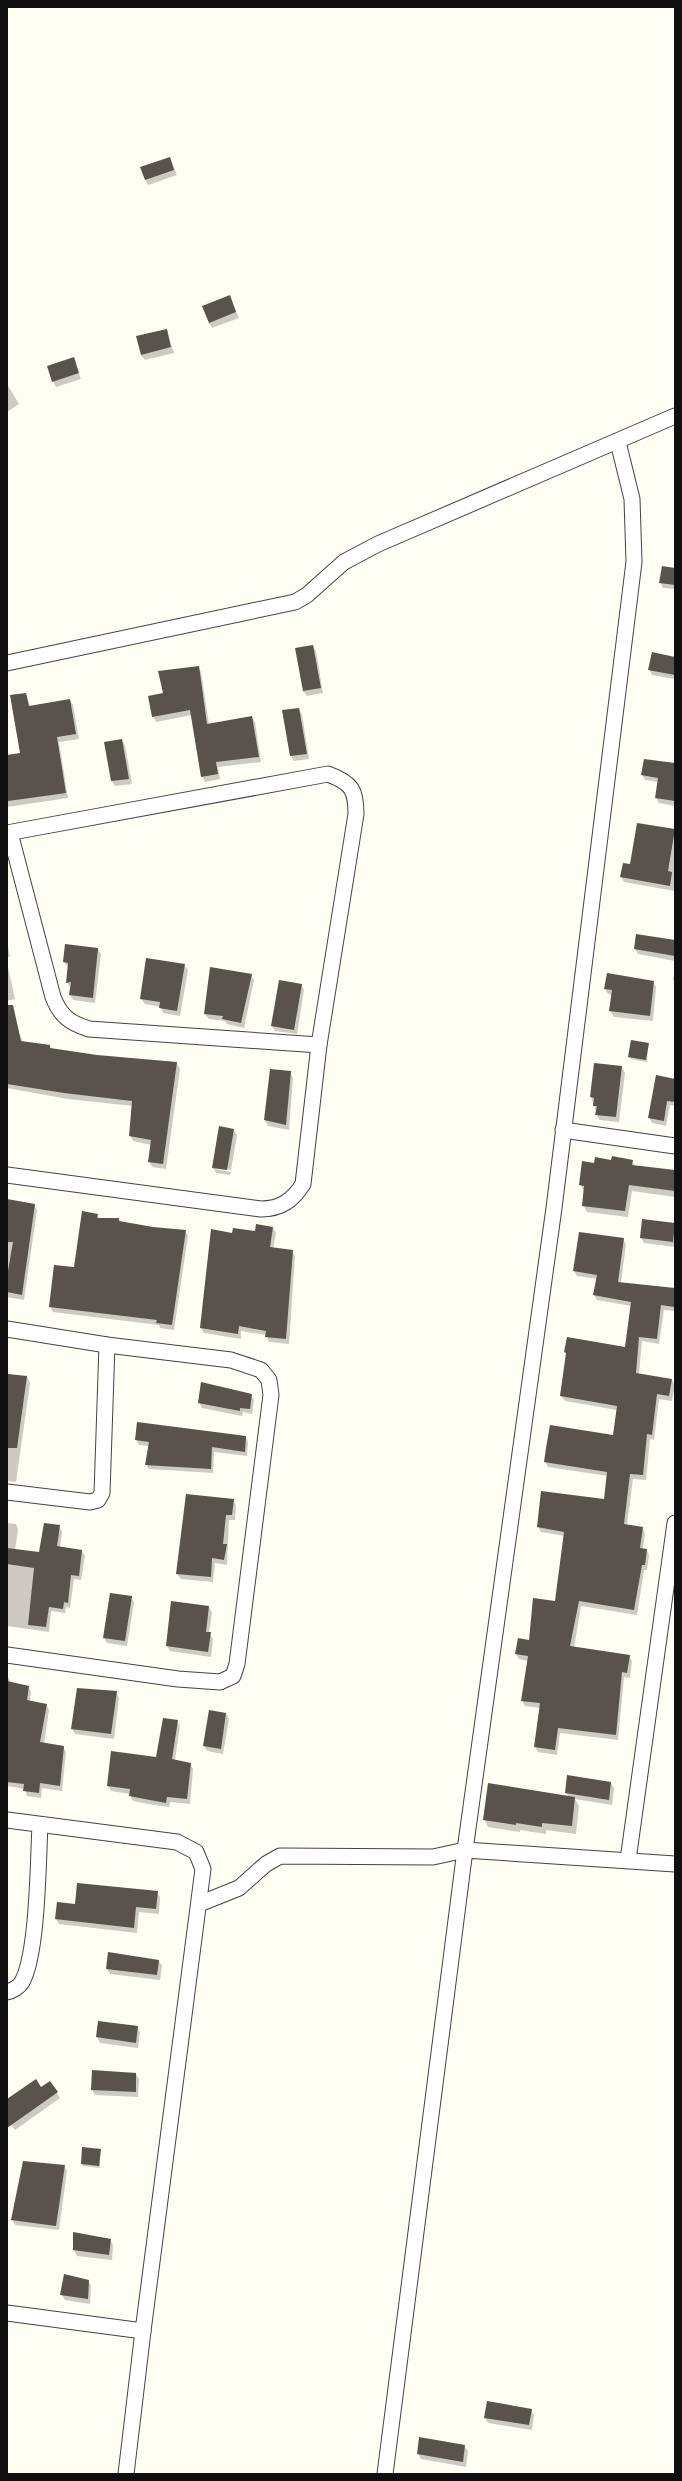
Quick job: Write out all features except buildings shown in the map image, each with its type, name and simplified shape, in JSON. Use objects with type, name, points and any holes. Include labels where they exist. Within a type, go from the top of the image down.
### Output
[{"type":"street","points":[[7,663],[294,602],[307,595],[344,562],[378,544],[618,442],[675,416]]},
{"type":"street","points":[[385,2474],[465,1850],[563,1130],[634,562],[632,499],[618,442]]},
{"type":"street","points":[[7,1175],[274,1209],[296,1195],[303,1184],[319,1045],[356,814],[356,798],[350,786],[341,779],[328,774],[9,833],[52,997],[63,1016],[74,1025],[88,1028],[319,1045]]},
{"type":"street","points":[[563,1130],[675,1146]]},
{"type":"street","points":[[7,1329],[107,1345],[231,1360],[261,1370],[269,1380],[272,1395],[236,1672],[229,1679],[220,1682],[208,1681],[7,1655]]},
{"type":"street","points":[[7,1492],[90,1502],[98,1500],[102,1493],[107,1345]]},
{"type":"street","points":[[628,1860],[675,1523]]},
{"type":"street","points":[[7,1820],[177,1842],[196,1852],[203,1869],[126,2474]]},
{"type":"street","points":[[7,1992],[21,1984],[26,1971],[36,1903],[40,1825]]},
{"type":"street","points":[[199,1904],[239,1888],[266,1864],[280,1856],[433,1856],[465,1850],[675,1864]]},
{"type":"street","points":[[7,2313],[143,2331]]}]
